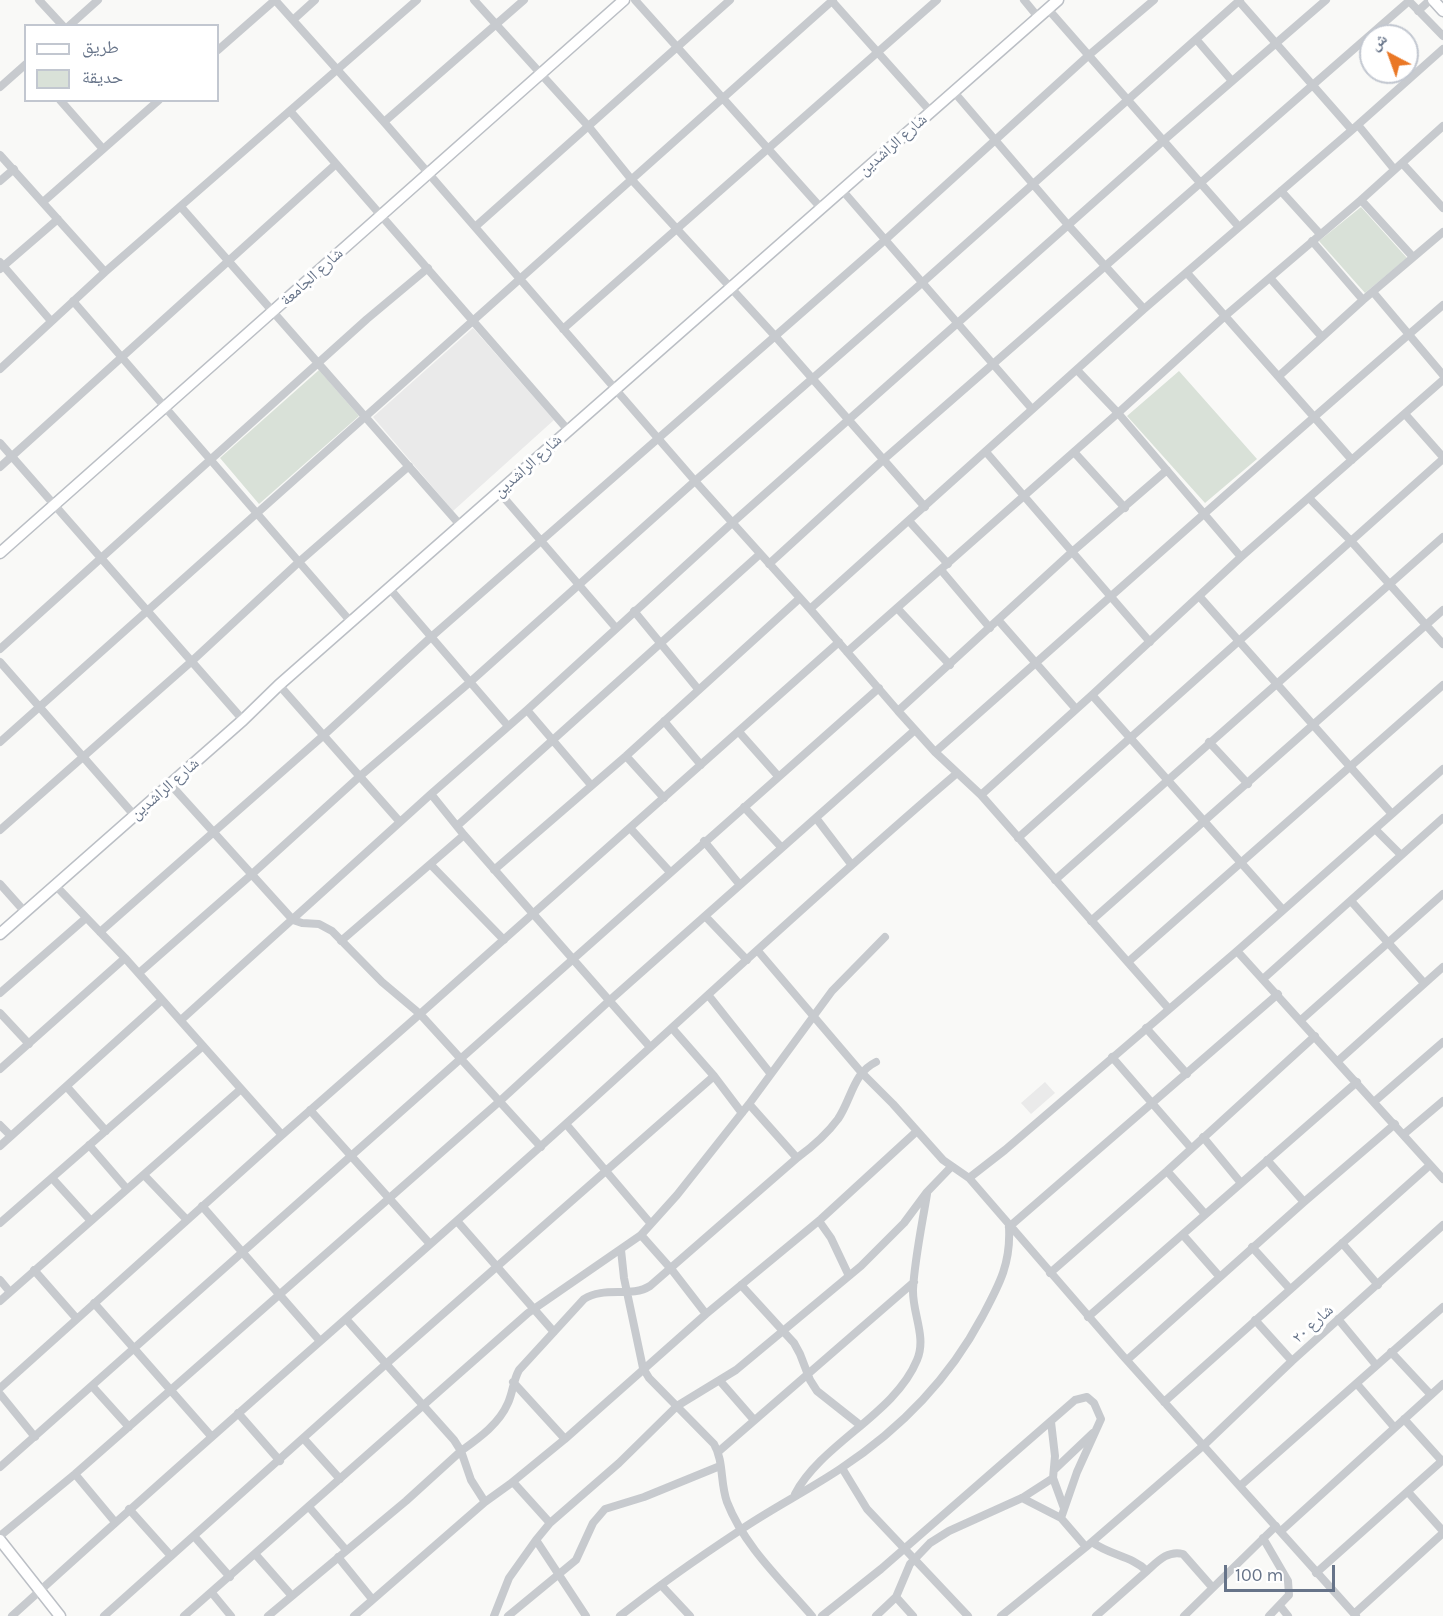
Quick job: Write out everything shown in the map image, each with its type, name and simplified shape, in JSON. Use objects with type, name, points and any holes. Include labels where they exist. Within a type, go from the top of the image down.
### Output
[{"type":"street","points":[[39,0],[61,24]]},
{"type":"street","points":[[71,24],[98,0]]},
{"type":"street","points":[[219,49],[275,0],[898,711],[956,774],[981,795],[1169,1009]]},
{"type":"street","points":[[292,20],[315,0]]},
{"type":"street","points":[[0,369],[105,272],[417,0]]},
{"type":"street","points":[[474,0],[925,507]]},
{"type":"street","points":[[384,122],[524,0]]},
{"type":"street","name":"شارع الجامعة","points":[[0,553],[624,0]]},
{"type":"street","points":[[635,0],[821,208]]},
{"type":"street","points":[[475,227],[730,0]]},
{"type":"street","points":[[0,742],[631,178],[723,100],[832,0],[931,112]]},
{"type":"street","points":[[563,329],[937,0]]},
{"type":"street","points":[[1024,0],[1038,17]]},
{"type":"street","name":"شارع الراشدين","points":[[0,934],[243,720],[279,685],[1058,0]]},
{"type":"street","points":[[100,932],[658,437],[885,240],[1089,55],[1154,0]]},
{"type":"street","points":[[139,973],[1129,100],[1239,0],[1313,86],[1394,169]]},
{"type":"street","points":[[181,1020],[848,419],[1326,0]]},
{"type":"street","points":[[1418,11],[1432,0],[1443,11]]},
{"type":"street","points":[[769,564],[883,460],[1408,1],[1443,36]]},
{"type":"street","points":[[1048,9],[1239,227]]},
{"type":"street","points":[[1196,39],[1232,81]]},
{"type":"street","points":[[810,609],[1144,309],[1355,128],[1443,49]]},
{"type":"street","points":[[0,87],[24,66]]},
{"type":"street","points":[[954,92],[1068,225],[1144,309]]},
{"type":"street","points":[[62,102],[103,149]]},
{"type":"street","points":[[43,202],[157,102]]},
{"type":"street","points":[[290,111],[568,430]]},
{"type":"street","points":[[847,652],[1443,126]]},
{"type":"street","points":[[0,155],[105,272]]},
{"type":"street","points":[[1402,163],[1443,208]]},
{"type":"street","points":[[0,467],[336,164]]},
{"type":"street","points":[[0,181],[14,169]]},
{"type":"street","points":[[842,190],[1032,409]]},
{"type":"street","points":[[1281,191],[1320,234]]},
{"type":"street","points":[[1361,200],[1413,257]]},
{"type":"street","points":[[181,207],[461,526]]},
{"type":"street","points":[[51,321],[1,266],[57,219]]},
{"type":"street","points":[[1279,376],[1373,291],[1443,232]]},
{"type":"street","points":[[1312,241],[1363,300]]},
{"type":"street","points":[[0,649],[428,268]]},
{"type":"street","points":[[1187,273],[1352,460]]},
{"type":"street","points":[[1270,278],[1322,337]]},
{"type":"street","points":[[1373,291],[1443,375]]},
{"type":"street","points":[[73,302],[351,622]]},
{"type":"street","points":[[935,752],[1202,513],[1443,304]]},
{"type":"street","points":[[1077,370],[1118,413],[1241,558]]},
{"type":"street","points":[[981,795],[1241,558],[1443,380]]},
{"type":"street","points":[[1018,838],[1443,458],[1405,414]]},
{"type":"street","points":[[0,443],[243,720]]},
{"type":"street","points":[[986,452],[1150,642]]},
{"type":"street","points":[[1074,452],[1125,507]]},
{"type":"street","points":[[0,830],[409,466]]},
{"type":"street","points":[[898,711],[999,621],[1071,552],[1167,470]]},
{"type":"street","points":[[499,492],[616,628]]},
{"type":"street","points":[[1310,498],[1443,644]]},
{"type":"street","points":[[909,521],[948,564]]},
{"type":"street","points":[[1055,879],[1443,537]]},
{"type":"street","points":[[457,826],[760,554]]},
{"type":"street","points":[[940,570],[990,628]]},
{"type":"street","points":[[390,589],[508,726]]},
{"type":"street","points":[[1199,596],[1392,814]]},
{"type":"street","points":[[494,870],[626,756],[800,598]]},
{"type":"street","points":[[897,608],[951,665]]},
{"type":"street","points":[[1091,921],[1443,610]]},
{"type":"street","points":[[634,611],[698,689]]},
{"type":"street","points":[[999,621],[1076,709]]},
{"type":"street","points":[[0,1388],[839,642]]},
{"type":"street","points":[[0,662],[134,815]]},
{"type":"street","points":[[279,685],[399,822]]},
{"type":"street","points":[[1128,962],[1443,685]]},
{"type":"street","points":[[0,1467],[879,688]]},
{"type":"street","points":[[1092,695],[1283,910]]},
{"type":"street","points":[[527,710],[591,785]]},
{"type":"street","points":[[664,721],[701,765]]},
{"type":"street","points":[[60,1616],[0,1538],[500,1101],[915,729]]},
{"type":"street","points":[[739,732],[778,776]]},
{"type":"street","points":[[1209,742],[1248,784]]},
{"type":"street","points":[[626,756],[664,798]]},
{"type":"street","points":[[969,1178],[1005,1150],[1237,951],[1443,769]]},
{"type":"street","points":[[12,1616],[211,1436],[709,996],[851,864],[956,774]]},
{"type":"street","points":[[170,784],[293,920],[325,927],[341,940],[388,988],[420,1014],[540,1147]]},
{"type":"street","points":[[431,794],[494,870],[650,1047]]},
{"type":"street","points":[[744,807],[782,847]]},
{"type":"street","points":[[816,818],[851,864]]},
{"type":"street","points":[[1263,979],[1443,818]]},
{"type":"street","points":[[630,828],[670,872]]},
{"type":"street","points":[[1375,829],[1401,855]]},
{"type":"street","points":[[341,940],[464,835]]},
{"type":"street","points":[[704,841],[740,885]]},
{"type":"street","points":[[431,865],[504,940]]},
{"type":"street","points":[[0,884],[25,912]]},
{"type":"street","points":[[55,885],[139,973],[282,1135]]},
{"type":"street","points":[[1301,1020],[1442,898]]},
{"type":"street","points":[[1351,901],[1424,983]]},
{"type":"street","points":[[705,916],[747,960]]},
{"type":"street","points":[[0,993],[86,918]]},
{"type":"street","points":[[184,1616],[533,1310],[641,1235],[742,1113],[832,991],[885,937]]},
{"type":"street","points":[[758,951],[861,1072],[951,1167],[969,1178],[1088,1317],[1355,1615],[1443,1532],[1408,1491]]},
{"type":"street","points":[[1237,951],[1443,1178]]},
{"type":"street","points":[[0,1070],[125,958]]},
{"type":"street","points":[[1338,1061],[1443,967]]},
{"type":"street","points":[[1009,1227],[1278,994]]},
{"type":"street","points":[[709,996],[771,1073]]},
{"type":"street","points":[[0,1146],[162,1000]]},
{"type":"street","points":[[0,1013],[29,1044]]},
{"type":"street","points":[[672,1028],[714,1076],[742,1113]]},
{"type":"street","points":[[1146,1028],[1187,1074]]},
{"type":"street","points":[[1050,1273],[1167,1171],[1315,1036]]},
{"type":"street","points":[[1375,1101],[1443,1042]]},
{"type":"street","points":[[0,1223],[203,1046]]},
{"type":"street","points":[[1112,1057],[1191,1148]]},
{"type":"street","points":[[268,1616],[406,1501],[461,1451],[482,1436],[504,1411],[510,1400],[513,1382],[519,1370],[586,1297],[645,1290],[672,1270],[824,1135],[837,1120],[861,1072],[876,1062]]},
{"type":"street","points":[[104,1616],[714,1076]]},
{"type":"street","points":[[1088,1317],[1357,1082]]},
{"type":"street","points":[[67,1087],[106,1131]]},
{"type":"street","points":[[0,1301],[241,1089]]},
{"type":"street","points":[[1404,1134],[1443,1101]]},
{"type":"street","points":[[749,1104],[797,1158]]},
{"type":"street","points":[[310,1110],[429,1244]]},
{"type":"street","points":[[566,1124],[651,1224]]},
{"type":"street","points":[[1127,1360],[1252,1247],[1395,1124]]},
{"type":"street","points":[[0,1125],[11,1136]]},
{"type":"street","points":[[354,1616],[485,1502],[565,1439],[706,1314],[819,1221],[918,1131]]},
{"type":"street","points":[[1203,1137],[1241,1183]]},
{"type":"street","points":[[89,1145],[127,1189]]},
{"type":"street","points":[[1267,1160],[1304,1202]]},
{"type":"street","points":[[1164,1402],[1430,1165]]},
{"type":"street","points":[[494,1616],[509,1578],[550,1523],[619,1463],[677,1406],[720,1381],[751,1359],[849,1276],[882,1246],[951,1167]]},
{"type":"street","points":[[1167,1171],[1205,1214]]},
{"type":"street","points":[[144,1175],[187,1221]]},
{"type":"street","points":[[52,1178],[91,1221]]},
{"type":"street","points":[[795,1495],[812,1470],[897,1390],[917,1360],[922,1344],[914,1301],[914,1282],[927,1192]]},
{"type":"street","points":[[202,1206],[320,1341]]},
{"type":"street","points":[[457,1221],[554,1332]]},
{"type":"street","points":[[819,1221],[831,1238],[849,1276]]},
{"type":"street","name":"شارع ٢٠","points":[[1001,1616],[1089,1545],[1204,1445],[1292,1361],[1443,1225]]},
{"type":"street","points":[[620,1616],[740,1530],[842,1468],[908,1415],[933,1389],[959,1356],[975,1330],[1003,1274],[1010,1251],[1009,1227]]},
{"type":"street","points":[[641,1235],[706,1314]]},
{"type":"street","points":[[1183,1235],[1220,1276]]},
{"type":"street","points":[[1342,1243],[1378,1285]]},
{"type":"street","points":[[1252,1247],[1290,1289]]},
{"type":"street","points":[[621,1250],[643,1368],[649,1378],[714,1444],[718,1452],[724,1493],[740,1530],[812,1616]]},
{"type":"street","points":[[34,1270],[77,1319]]},
{"type":"street","points":[[0,1280],[10,1292]]},
{"type":"street","points":[[718,1452],[914,1282]]},
{"type":"street","points":[[741,1285],[798,1348],[807,1374],[821,1396],[860,1425]]},
{"type":"street","points":[[94,1303],[211,1436]]},
{"type":"street","points":[[1240,1486],[1443,1307]]},
{"type":"street","points":[[346,1318],[461,1451],[471,1480],[485,1502]]},
{"type":"street","points":[[1338,1319],[1376,1365]]},
{"type":"street","points":[[1255,1320],[1292,1361]]},
{"type":"street","points":[[1391,1352],[1431,1395]]},
{"type":"street","points":[[720,1381],[754,1420]]},
{"type":"street","points":[[513,1382],[565,1439]]},
{"type":"street","points":[[1357,1384],[1394,1427]]},
{"type":"street","points":[[1184,1616],[1263,1538],[1278,1528],[1443,1384]]},
{"type":"street","points":[[92,1386],[129,1427]]},
{"type":"street","points":[[0,1394],[35,1437]]},
{"type":"street","points":[[822,1616],[904,1550],[1075,1400],[1087,1396],[1094,1403],[1101,1419],[1080,1465],[1061,1518]]},
{"type":"street","points":[[238,1413],[280,1461]]},
{"type":"street","points":[[1316,1573],[1442,1461],[1404,1419]]},
{"type":"street","points":[[1051,1422],[1055,1456],[1054,1474],[1064,1508]]},
{"type":"street","points":[[876,1616],[896,1598],[914,1559],[930,1543],[949,1531],[1022,1498],[1054,1474],[1096,1430]]},
{"type":"street","points":[[304,1439],[340,1479]]},
{"type":"street","points":[[508,1616],[579,1555],[593,1523],[605,1509],[644,1497],[720,1466]]},
{"type":"street","points":[[842,1468],[863,1505],[968,1616]]},
{"type":"street","points":[[75,1474],[115,1522]]},
{"type":"street","points":[[513,1482],[550,1523]]},
{"type":"street","points":[[1022,1498],[1061,1518],[1089,1545],[1133,1560],[1147,1571]]},
{"type":"street","points":[[309,1507],[346,1550]]},
{"type":"street","points":[[129,1509],[171,1556]]},
{"type":"street","points":[[194,1536],[230,1577]]},
{"type":"street","points":[[1263,1538],[1288,1581],[1289,1595],[1269,1616]]},
{"type":"street","points":[[536,1540],[586,1616]]},
{"type":"street","points":[[1096,1616],[1162,1557],[1176,1553],[1183,1554],[1212,1587]]},
{"type":"street","points":[[256,1555],[292,1596]]},
{"type":"street","points":[[338,1557],[372,1599]]},
{"type":"street","points":[[661,1585],[690,1616]]},
{"type":"street","points":[[212,1593],[231,1616]]},
{"type":"street","points":[[896,1598],[913,1616]]},
{"type":"street","points":[[1280,1606],[1288,1616]]},
{"type":"shaded area","points":[[473,328],[554,420],[453,511],[373,417]]},
{"type":"shaded area","points":[[1045,1082],[1055,1093],[1031,1114],[1021,1103]]},
{"type":"green space","points":[[1361,207],[1407,258],[1365,293],[1319,241]]},
{"type":"green space","points":[[319,370],[359,416],[259,504],[220,458]]},
{"type":"green space","points":[[1179,371],[1257,459],[1205,503],[1127,416]]}]
